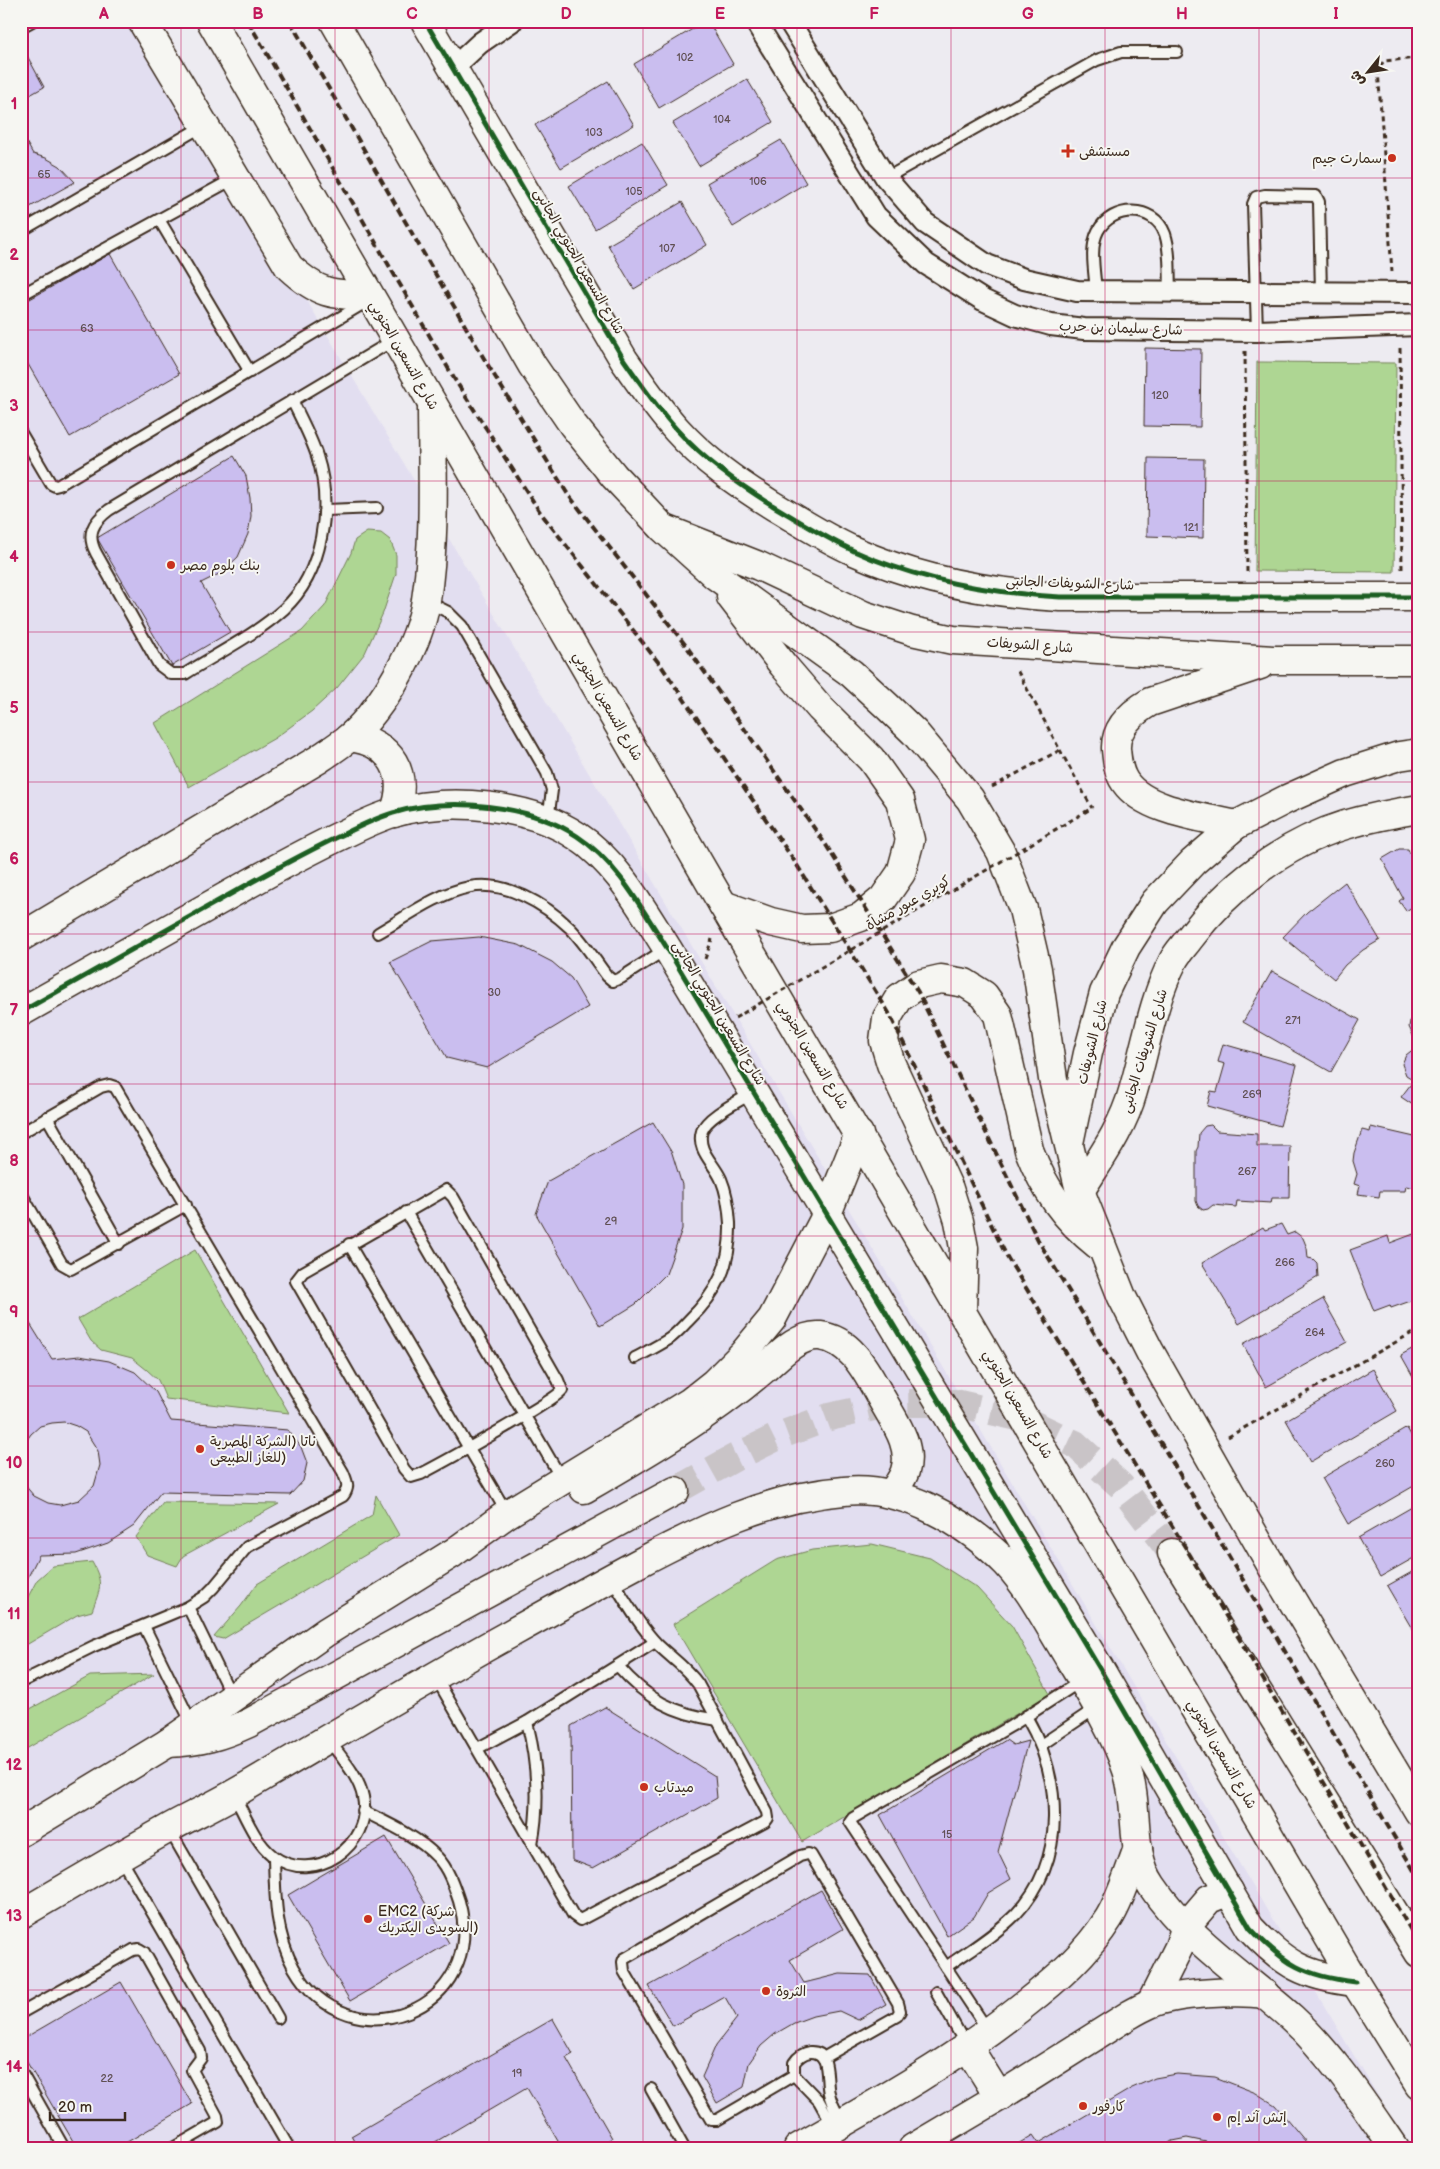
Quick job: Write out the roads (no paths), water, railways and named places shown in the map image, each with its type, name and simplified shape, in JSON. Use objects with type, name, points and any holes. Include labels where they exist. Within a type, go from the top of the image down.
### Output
[{"type":"main road","points":[[142,21],[289,267],[306,282],[322,291],[341,295],[370,297]]},
{"type":"main road","name":"شارع التسعين الجنوبي","points":[[212,21],[723,905],[860,1134],[1355,1982],[1419,2085]]},
{"type":"main road","points":[[334,21],[532,365],[573,425],[614,476],[663,528],[716,576],[851,673],[915,733],[970,799],[1001,852],[1023,909],[1037,969],[1053,1078],[1080,1191],[1122,1297],[1146,1344],[1274,1570],[1416,1802]]},
{"type":"main road","name":"شارع التسعين الجنوبي الجانبى","points":[[426,21],[639,383],[678,431],[709,461],[743,487]]},
{"type":"main road","points":[[25,933],[310,764],[350,737],[376,707],[398,674],[414,639],[426,601],[432,518],[432,403]]},
{"type":"main road","name":"شارع الشويفات الجانبى","points":[[743,487],[816,532],[854,552],[918,574],[976,589],[1018,595],[1060,597],[1248,596],[1410,598]]},
{"type":"main road","name":"شارع الشويفات","points":[[663,528],[759,566],[863,615],[912,632],[953,640],[1272,660],[1419,660]]},
{"type":"main road","points":[[716,576],[783,665],[820,708],[871,759],[900,800],[910,840],[901,873],[883,899],[861,917],[830,928],[802,929],[771,922],[723,905]]},
{"type":"main road","points":[[1236,825],[1171,809],[1137,795],[1124,781],[1117,763],[1116,744],[1122,726],[1134,712],[1150,702],[1272,660]]},
{"type":"main road","points":[[350,737],[363,738],[375,743],[394,762],[400,788],[399,800],[394,813]]},
{"type":"main road","name":"شارع الشويفات","points":[[1069,1143],[1088,1053],[1104,993],[1126,947],[1155,902],[1193,862],[1236,825],[1287,799],[1345,773],[1399,756],[1419,753]]},
{"type":"main road","name":"شارع التسعين الجنوبي الجانبى","points":[[21,1012],[289,862],[368,822],[394,813],[427,806],[470,805],[496,807],[547,821],[577,835],[597,851],[616,872],[635,897],[667,948],[826,1214],[1091,1675]]},
{"type":"main road","name":"شارع الشويفات الجانبى","points":[[1080,1191],[1124,1118],[1133,1091],[1151,1016],[1174,960],[1207,915],[1247,878],[1293,847],[1344,825],[1419,808]]},
{"type":"main road","points":[[962,1310],[964,1248],[959,1221],[949,1189],[891,1064],[884,1041],[887,1018],[895,1004],[919,984],[941,978],[965,982],[984,996],[998,1015],[1029,1150],[1037,1169],[1057,1205],[1085,1235],[1101,1247]]},
{"type":"main road","points":[[21,1832],[168,1743],[326,1632],[453,1553],[508,1514],[690,1402],[714,1383],[743,1354],[772,1319],[826,1214],[860,1134]]},
{"type":"main road","points":[[453,1553],[480,1545],[515,1530],[656,1447],[719,1406],[787,1350],[804,1339],[818,1336],[837,1340],[858,1360],[901,1432],[907,1452],[906,1470],[892,1494]]},
{"type":"main road","points":[[21,1914],[169,1828],[234,1794],[434,1675],[694,1534],[750,1510],[799,1497],[849,1490],[892,1494],[952,1521],[982,1541],[1008,1566],[1091,1675],[1229,1891],[1250,1928],[1271,1951],[1296,1968],[1325,1978],[1355,1982]]},
{"type":"main road","points":[[168,1743],[191,1742],[221,1736],[249,1723],[675,1491]]},
{"type":"main road","points":[[1172,1553],[1419,1953]]},
{"type":"main road","points":[[1091,1675],[1096,1707],[1127,1768],[1132,1788],[1142,1868],[1152,1886],[1204,1945],[1265,1994],[1321,2047],[1348,2081],[1394,2148]]},
{"type":"main road","points":[[798,2148],[838,2126],[979,2040],[1058,1978],[1086,1949],[1109,1917],[1126,1883],[1138,1848]]},
{"type":"main road","points":[[1151,2003],[1179,1947],[1186,1926],[1209,1899],[1229,1891]]},
{"type":"main road","points":[[913,2148],[999,2097],[1129,2014],[1151,2003],[1223,1992],[1247,1991],[1265,1994]]},
{"type":"main road","points":[[979,2040],[999,2097]]},
{"type":"street","points":[[453,68],[480,43],[512,21]]},
{"type":"street","name":"شارع سليمان بن حرب","points":[[755,21],[876,216],[926,264],[983,300],[1016,315],[1051,325],[1084,329],[1250,331],[1410,325]]},
{"type":"street","points":[[789,21],[886,178],[925,223],[987,265],[1063,289],[1096,292],[1419,292]]},
{"type":"lane","points":[[21,27],[32,21]]},
{"type":"lane","points":[[886,178],[1097,60],[1121,52],[1177,52]]},
{"type":"lane","points":[[21,231],[203,126]]},
{"type":"lane","points":[[21,295],[160,221],[235,178]]},
{"type":"lane","points":[[1250,331],[1256,292],[1253,200],[1260,195],[1316,196],[1319,202],[1321,292]]},
{"type":"lane","points":[[1096,292],[1094,247],[1097,233],[1105,221],[1111,217],[1130,211],[1144,213],[1156,221],[1164,233],[1168,246],[1170,292]]},
{"type":"lane","points":[[160,221],[250,372]]},
{"type":"lane","points":[[21,433],[51,484],[59,485],[250,372],[370,297]]},
{"type":"lane","points":[[292,400],[317,454],[322,473],[326,510],[321,539],[313,564],[301,587],[286,607],[266,624],[185,674],[178,675],[164,670],[92,546],[93,526],[109,510],[292,400],[395,339]]},
{"type":"lane","points":[[326,510],[377,508]]},
{"type":"lane","points":[[426,601],[448,612],[462,626],[547,773],[552,790],[547,821]]},
{"type":"lane","points":[[378,933],[444,896],[471,887],[498,886],[522,894],[569,927],[613,981],[621,978],[667,948]]},
{"type":"lane","points":[[21,1133],[101,1087],[109,1085],[115,1087],[343,1472],[348,1485],[347,1491],[343,1496],[247,1547],[213,1588],[204,1597],[188,1607],[94,1646],[21,1682]]},
{"type":"lane","points":[[635,1358],[670,1339],[696,1313],[718,1285],[727,1262],[730,1237],[729,1204],[721,1178],[702,1148],[700,1138],[708,1120],[753,1092]]},
{"type":"lane","points":[[47,1117],[119,1244]]},
{"type":"lane","points":[[446,1190],[561,1386],[560,1393],[469,1447],[416,1477],[412,1477],[404,1470],[296,1281],[302,1272],[349,1244],[446,1190]]},
{"type":"lane","points":[[21,1193],[62,1264],[67,1268],[77,1267],[186,1205]]},
{"type":"lane","points":[[406,1212],[563,1480]]},
{"type":"lane","points":[[349,1244],[508,1514]]},
{"type":"lane","points":[[434,1675],[573,1915],[580,1920],[765,1822],[768,1818],[767,1812],[718,1720],[692,1676],[655,1642],[638,1621],[611,1578]]},
{"type":"lane","points":[[188,1607],[233,1698]]},
{"type":"lane","points":[[144,1626],[193,1726]]},
{"type":"lane","points":[[478,1748],[527,1722],[655,1642]]},
{"type":"lane","points":[[618,1666],[633,1683],[652,1698],[672,1710],[694,1717],[718,1720]]},
{"type":"lane","points":[[979,2040],[946,1967],[850,1822],[853,1818],[1026,1716],[1091,1675]]},
{"type":"lane","points":[[1041,1745],[1096,1707]]},
{"type":"lane","points":[[946,1967],[991,1935],[1015,1914],[1031,1896],[1048,1862],[1055,1827],[1052,1787],[1041,1745],[1026,1716]]},
{"type":"lane","points":[[527,1722],[533,1746],[537,1786],[536,1827],[532,1844]]},
{"type":"lane","points":[[234,1794],[254,1834],[274,1857],[299,1866],[318,1865],[336,1858],[350,1846],[360,1830],[364,1811],[360,1787],[328,1738]]},
{"type":"lane","points":[[274,1857],[276,1906],[282,1939],[294,1968],[312,1991],[335,2009],[362,2018],[391,2018],[417,2009],[440,1992],[456,1968],[464,1941],[462,1912],[454,1884],[439,1858],[414,1837],[364,1811]]},
{"type":"lane","points":[[169,1828],[278,2018]]},
{"type":"lane","points":[[794,2075],[717,2120],[711,2120],[624,1971],[624,1959],[800,1856],[811,1855],[898,2003],[900,2011],[897,2016],[823,2058]]},
{"type":"lane","points":[[120,1856],[290,2148]]},
{"type":"lane","points":[[21,2013],[133,1950],[139,1949],[144,1952],[200,2051],[201,2058],[192,2070],[217,2116],[218,2122],[173,2148]]},
{"type":"lane","points":[[936,1992],[979,2040]]},
{"type":"lane","points":[[813,2052],[823,2058],[827,2068],[826,2081],[829,2096],[838,2126],[819,2101],[794,2075],[794,2063],[802,2054],[813,2052]]},
{"type":"lane","points":[[21,2072],[64,2148]]},
{"type":"lane","points":[[651,2089],[684,2148]]},
{"type":"tunnel","points":[[675,1491],[734,1458],[781,1435],[829,1417],[892,1403],[955,1403],[1018,1417],[1075,1444],[1121,1486],[1172,1553]]},
{"type":"railway","points":[[248,21],[455,380],[540,512],[662,667],[795,862],[889,1013],[1007,1257],[1190,1555],[1419,1944]]},
{"type":"railway","points":[[290,21],[486,362],[567,493],[687,647],[826,845],[918,992],[1038,1240],[1220,1541],[1419,1879]]},
{"type":"place","name":"مستشفى","points":[[1068,151]]},
{"type":"place","name":"سمارت جيم","points":[[1392,158]]},
{"type":"place","name":"بنك بلوم مصر","points":[[171,565]]},
{"type":"place","name":"ناتا (الشركة المصرية للغاز الطبيعى)","points":[[200,1449]]},
{"type":"place","name":"ميدتاب","points":[[644,1787]]},
{"type":"place","name":"EMC2 (شركة السويدى اليكتريك)","points":[[368,1919]]},
{"type":"place","name":"الثروة","points":[[766,1991]]},
{"type":"place","name":"كارفور","points":[[1083,2106]]},
{"type":"place","name":"إتش آند إم","points":[[1217,2117]]}]
